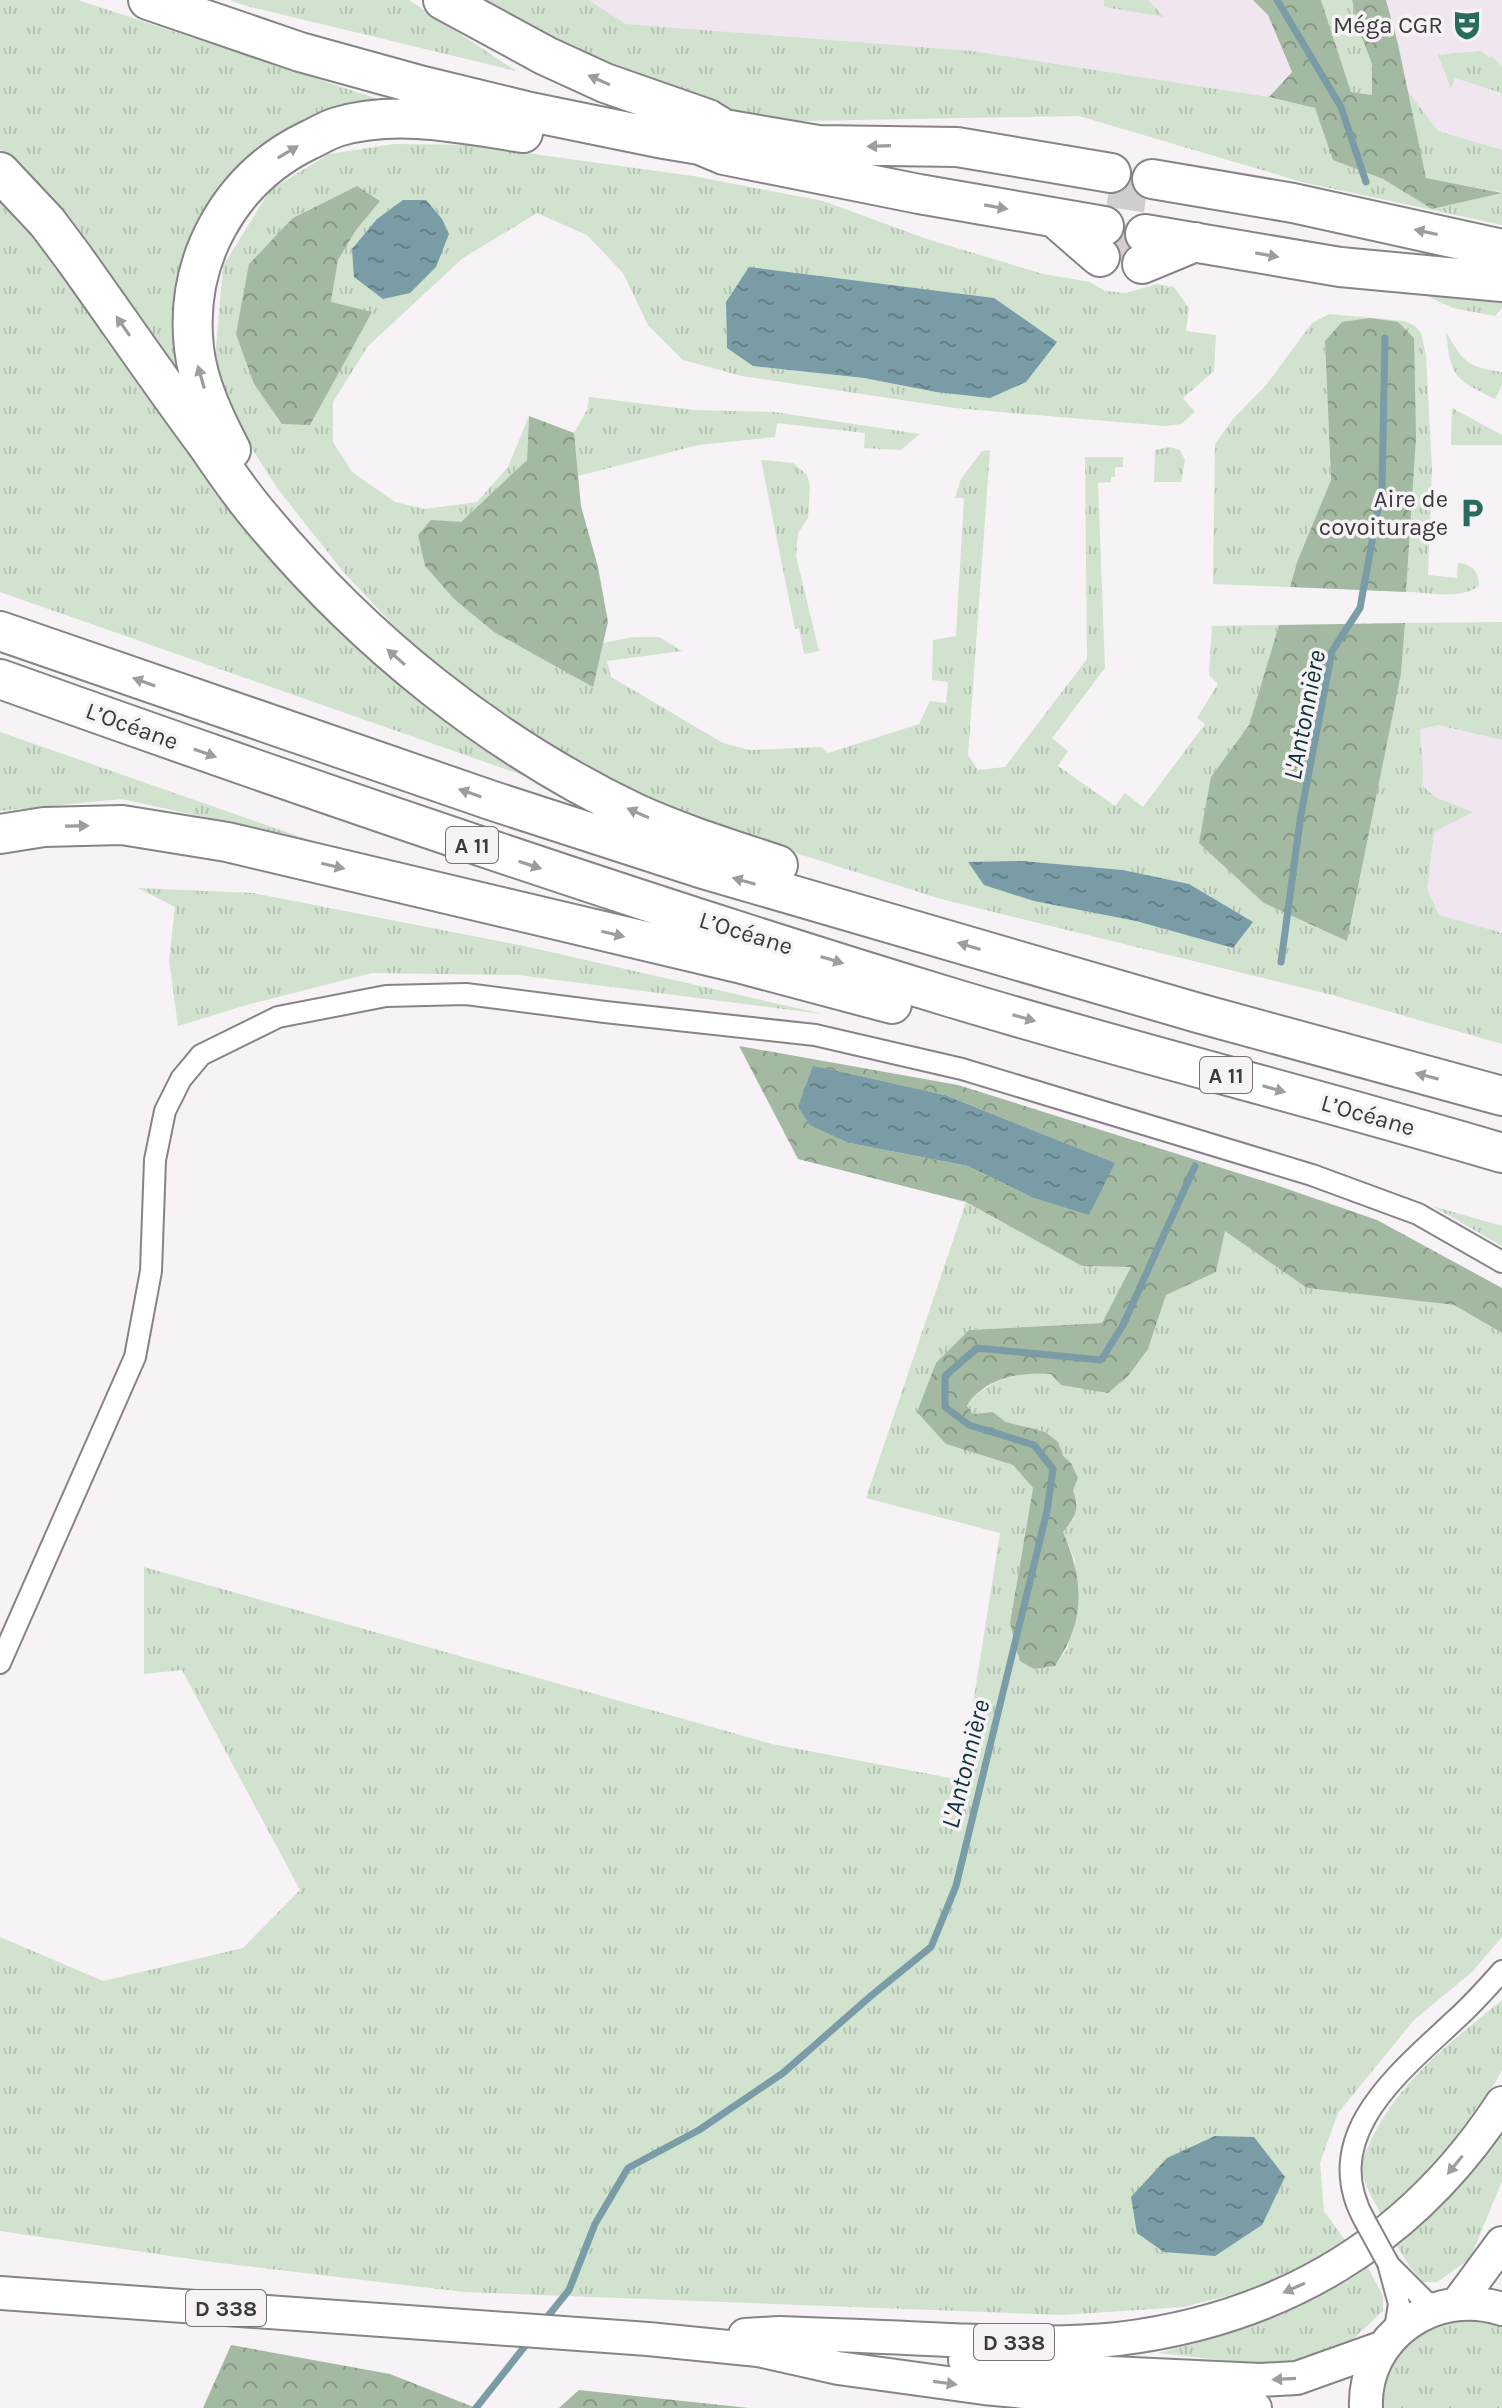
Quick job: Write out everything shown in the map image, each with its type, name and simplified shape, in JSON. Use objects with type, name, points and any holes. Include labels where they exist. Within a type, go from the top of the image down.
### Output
[{"type":"highway","points":[[148,0],[300,52],[408,82],[526,111],[658,138],[700,145],[724,142],[957,147],[1061,164],[1113,154],[1155,160],[1203,188],[1293,203],[1502,249]]},
{"type":"highway","points":[[162,0],[350,53],[580,110],[699,132],[724,142],[919,194],[1055,218],[1105,215],[1061,164]]},
{"type":"highway","points":[[443,0],[581,72],[644,98],[708,119],[724,142]]},
{"type":"highway","points":[[323,588],[316,563],[230,448],[211,409],[194,349],[193,321],[200,269],[216,227],[241,191],[279,156],[295,147],[336,127],[381,119],[435,120],[697,158],[724,142]]},
{"type":"highway","points":[[0,172],[47,222],[262,519],[323,588],[369,633],[429,684],[511,743],[565,777],[637,813],[711,843],[863,893],[900,926]]},
{"type":"highway","points":[[1203,188],[1147,221],[1195,242],[1340,267],[1502,282]]},
{"type":"highway","name":"L’Océane","points":[[0,631],[507,806],[700,868],[1198,1013],[1502,1096]]},
{"type":"highway","name":"L’Océane","points":[[0,679],[523,862],[949,997],[1502,1153]]},
{"type":"highway","points":[[0,834],[44,827],[122,825],[227,842],[738,963],[890,1004],[949,997]]},
{"type":"main road","name":"D 338","points":[[648,2339],[779,2333],[1059,2343],[1118,2339],[1206,2323],[1289,2291],[1333,2270],[1363,2251],[1430,2195],[1502,2103]]},
{"type":"main road","points":[[1447,2306],[1502,2243]]},
{"type":"main road","name":"D 338","points":[[0,2293],[648,2339],[758,2350],[838,2368],[984,2388],[1149,2404],[1211,2403],[1255,2408]]},
{"type":"main road","points":[[1366,2408],[1369,2379],[1389,2341],[1419,2315],[1447,2306],[1476,2303],[1502,2309]]},
{"type":"main road","name":"D 338","points":[[758,2350],[804,2347],[1111,2373],[1260,2380],[1297,2378],[1389,2341]]},
{"type":"street","points":[[0,1663],[135,1357],[151,1271],[155,1160],[165,1111],[181,1079],[201,1055],[278,1017],[386,996],[466,994],[815,1035],[962,1069],[1312,1175],[1418,1214],[1502,1262]]},
{"type":"street","points":[[1389,2341],[1399,2304],[1388,2263],[1354,2201],[1350,2181],[1351,2152],[1376,2100],[1397,2074],[1467,2009],[1502,1971]]},
{"type":"street","points":[[1388,2263],[1424,2300],[1447,2306]]},
{"type":"shaded area","points":[[589,0],[1253,0],[1268,15],[1292,73],[1269,97],[972,51],[626,24]]},
{"type":"shaded area","points":[[1386,0],[1502,0],[1502,225],[1426,178]]},
{"type":"shaded area","points":[[1394,709],[1438,725],[1502,740],[1502,1044],[1336,996]]},
{"type":"green space","points":[[0,0],[78,0],[381,100],[298,132],[206,220],[199,411],[24,174],[0,149]]},
{"type":"green space","points":[[230,0],[409,0],[516,71],[247,6]]},
{"type":"green space","points":[[479,0],[589,0],[626,24],[972,51],[1269,97],[1315,108],[1334,160],[1383,179],[1432,209],[1502,193],[1502,225],[1302,182],[1079,116],[801,121],[706,108],[622,78]]},
{"type":"green space","points":[[1104,0],[1148,0],[1164,17],[1104,7]]},
{"type":"green space","points":[[1253,0],[1321,0],[1351,92],[1372,95],[1372,64],[1352,0],[1386,0],[1426,178],[1502,193],[1432,209],[1383,179],[1333,160],[1315,108],[1269,97],[1292,72],[1268,15]]},
{"type":"green space","points":[[1321,0],[1352,0],[1372,64],[1373,95],[1351,92]]},
{"type":"green space","points":[[1481,51],[1489,58],[1492,56],[1502,67],[1502,93],[1455,78],[1451,88],[1438,55]]},
{"type":"green space","points":[[1407,90],[1438,131],[1502,150],[1502,192],[1426,178]]},
{"type":"green space","points":[[394,144],[468,145],[693,176],[823,201],[927,239],[1043,274],[1090,282],[1105,291],[1126,293],[1157,284],[1174,287],[1189,308],[1186,331],[1216,335],[1214,371],[1183,398],[1195,412],[1181,424],[1165,426],[955,408],[742,376],[683,360],[648,325],[623,273],[587,235],[537,213],[463,258],[368,346],[333,402],[333,442],[352,472],[395,502],[425,509],[477,502],[508,467],[529,416],[527,460],[461,522],[418,535],[425,566],[454,599],[494,632],[593,686],[603,643],[634,637],[659,637],[682,651],[607,661],[611,677],[723,743],[749,750],[822,747],[828,753],[919,724],[930,701],[946,703],[948,682],[932,680],[933,640],[956,636],[964,498],[955,498],[961,479],[982,451],[990,450],[968,755],[978,770],[1005,767],[1087,659],[1085,457],[1123,457],[1123,467],[1115,467],[1115,477],[1111,477],[1111,482],[1098,483],[1105,668],[1052,738],[1068,751],[1058,766],[1115,806],[1125,793],[1143,807],[1205,724],[1197,718],[1218,684],[1209,675],[1212,626],[1279,625],[1249,725],[1211,777],[1346,940],[1401,674],[1405,623],[1502,622],[1502,740],[1438,725],[1420,729],[1422,786],[1437,798],[1473,812],[1434,832],[1427,889],[1439,915],[1502,933],[1502,1044],[1336,996],[941,899],[720,829],[635,795],[482,705],[419,652],[345,574],[277,488],[238,427],[215,360],[223,266],[270,190],[329,154]],"holes":[[[357,186],[380,201],[356,230],[338,260],[331,302],[372,313],[236,334],[293,218]],[[726,302],[936,392],[864,378],[753,366],[727,347]],[[1023,861],[1123,870],[1189,884],[1233,948],[1136,921]]]},
{"type":"green space","points":[[0,185],[411,683],[528,777],[0,592]]},
{"type":"green space","points":[[357,186],[380,201],[356,230],[338,260],[331,302],[372,312],[310,425],[282,424],[254,384],[236,334],[249,264],[293,218]]},
{"type":"green space","points":[[1427,296],[1502,298],[1502,308],[1495,316],[1453,308]]},
{"type":"green space","points":[[1329,314],[1405,321],[1421,333],[1426,356],[1432,469],[1428,575],[1457,578],[1458,563],[1467,565],[1474,569],[1479,581],[1479,586],[1472,590],[1454,594],[1406,592],[1416,438],[1325,342],[1331,480],[1297,562],[1290,587],[1213,584],[1215,444],[1233,419],[1267,384],[1312,323]]},
{"type":"green space","points":[[1370,318],[1398,322],[1414,338],[1416,438],[1406,592],[1290,587],[1297,562],[1331,480],[1325,341],[1342,322]]},
{"type":"green space","points":[[1446,332],[1467,361],[1481,368],[1502,372],[1502,385],[1495,399],[1471,387],[1457,375],[1450,359]]},
{"type":"green space","points":[[589,397],[693,410],[774,412],[920,434],[901,450],[864,448],[865,433],[777,423],[775,437],[698,445],[578,476],[574,433],[587,410]]},
{"type":"green space","points":[[1452,408],[1502,435],[1502,445],[1451,445]]},
{"type":"green space","points":[[529,416],[574,433],[581,506],[598,567],[608,622],[593,687],[494,632],[454,599],[425,566],[418,535],[431,520],[461,522],[527,460]]},
{"type":"green space","points":[[1169,447],[1180,450],[1185,460],[1181,482],[1154,482],[1155,450]]},
{"type":"green space","points":[[761,460],[793,463],[807,475],[810,486],[808,518],[798,533],[796,556],[819,651],[804,654],[799,628],[795,629]]},
{"type":"green space","points":[[1405,623],[1401,674],[1347,941],[1264,903],[1199,843],[1211,777],[1249,725],[1279,625]]},
{"type":"green space","points":[[0,732],[309,840],[122,799],[0,811]]},
{"type":"green space","points":[[138,888],[253,893],[524,946],[823,1014],[518,975],[372,973],[178,1026],[169,960],[175,907]]},
{"type":"green space","points":[[739,1046],[958,1085],[1377,1220],[1502,1288],[1502,1333],[1454,1305],[1307,1288],[1225,1231],[1216,1272],[1166,1295],[1148,1349],[1128,1376],[1108,1393],[1061,1385],[1051,1374],[1016,1375],[984,1388],[967,1406],[973,1414],[993,1412],[1006,1422],[1045,1432],[1058,1442],[1063,1456],[1071,1463],[1078,1478],[1073,1490],[1076,1512],[1063,1532],[1078,1584],[1077,1616],[1055,1666],[1034,1669],[1020,1661],[1010,1623],[1033,1488],[1013,1465],[946,1444],[917,1412],[936,1363],[969,1330],[1102,1323],[1131,1267],[1082,1266],[966,1202],[798,1159]],"holes":[[[813,1067],[945,1095],[1114,1163],[1031,1197],[968,1166],[849,1143]]]},
{"type":"green space","points":[[966,1202],[1082,1266],[1131,1267],[1102,1323],[969,1330],[946,1444],[1013,1465],[1033,1488],[1010,1623],[1034,1669],[1055,1666],[1068,1648],[1075,1561],[1063,1532],[1074,1519],[1077,1502],[1071,1463],[1063,1457],[1058,1442],[1045,1432],[1006,1422],[993,1412],[973,1414],[967,1406],[970,1399],[999,1379],[1022,1373],[1051,1374],[1148,1349],[1166,1295],[1216,1272],[1224,1230],[1307,1288],[1454,1305],[1502,1333],[1502,1937],[1472,1972],[1414,2020],[1338,2113],[1320,2163],[1324,2211],[1347,2243],[1286,2281],[1183,2307],[1061,2315],[464,2292],[212,2262],[0,2231],[0,1937],[103,1981],[243,1948],[300,1890],[182,1670],[144,1674],[144,1567],[772,1744],[961,1780],[1000,1533],[866,1498]]},
{"type":"green space","points":[[1432,1206],[1502,1226],[1502,1246]]},
{"type":"green space","points":[[1502,2000],[1502,2070],[1496,2081],[1430,2173],[1381,2214],[1362,2169],[1363,2158],[1380,2123],[1426,2065]]},
{"type":"green space","points":[[1502,2122],[1502,2181],[1470,2259],[1437,2282],[1423,2282],[1397,2246],[1416,2230],[1476,2165]]},
{"type":"green space","points":[[1367,2266],[1383,2296],[1383,2311],[1351,2341],[1293,2362],[1238,2362],[1158,2353],[1204,2341],[1273,2315]]},
{"type":"green space","points":[[1455,2318],[1484,2319],[1502,2326],[1502,2408],[1382,2408],[1387,2374],[1401,2349],[1424,2331]]},
{"type":"green space","points":[[231,2345],[390,2374],[476,2408],[203,2408]]},
{"type":"green space","points":[[579,2390],[749,2408],[559,2408]]},
{"type":"water","points":[[403,200],[426,200],[442,219],[449,234],[436,267],[410,293],[383,299],[354,277],[352,249],[377,219]]},
{"type":"water","points":[[749,267],[994,298],[1057,342],[1026,382],[990,398],[936,392],[864,378],[753,366],[727,348],[726,302]]},
{"type":"water","points":[[1023,861],[1123,870],[1189,884],[1253,922],[1233,948],[1136,921],[1034,901],[984,885],[968,862]]},
{"type":"water","points":[[813,1066],[945,1095],[1115,1163],[1089,1215],[1031,1197],[968,1166],[849,1143],[810,1125],[798,1107]]},
{"type":"water","points":[[1215,2136],[1254,2137],[1285,2177],[1262,2225],[1215,2256],[1164,2252],[1137,2233],[1131,2197],[1167,2158]]},
{"type":"waterway","name":"L'Antonnière","points":[[1277,0],[1341,107],[1366,182]]},
{"type":"waterway","name":"L'Antonnière","points":[[1281,962],[1301,814],[1332,651],[1360,608],[1382,487],[1385,338]]},
{"type":"waterway","name":"L'Antonnière","points":[[544,2321],[569,2290],[595,2224],[628,2168],[699,2130],[783,2073],[931,1947],[956,1886],[1047,1511],[1053,1469],[1034,1445],[969,1425],[945,1407],[945,1376],[977,1348],[1101,1360],[1123,1325],[1195,1166]]},
{"type":"waterway","name":"L'Antonnière","points":[[476,2408],[529,2341]]},
{"type":"tunnel","points":[[1109,188],[1151,194]]},
{"type":"tunnel","points":[[1102,239],[1144,246]]},
{"type":"place","name":"Méga CGR","points":[[1467,25]]},
{"type":"place","name":"Aire de covoiturage","points":[[1472,513]]}]
